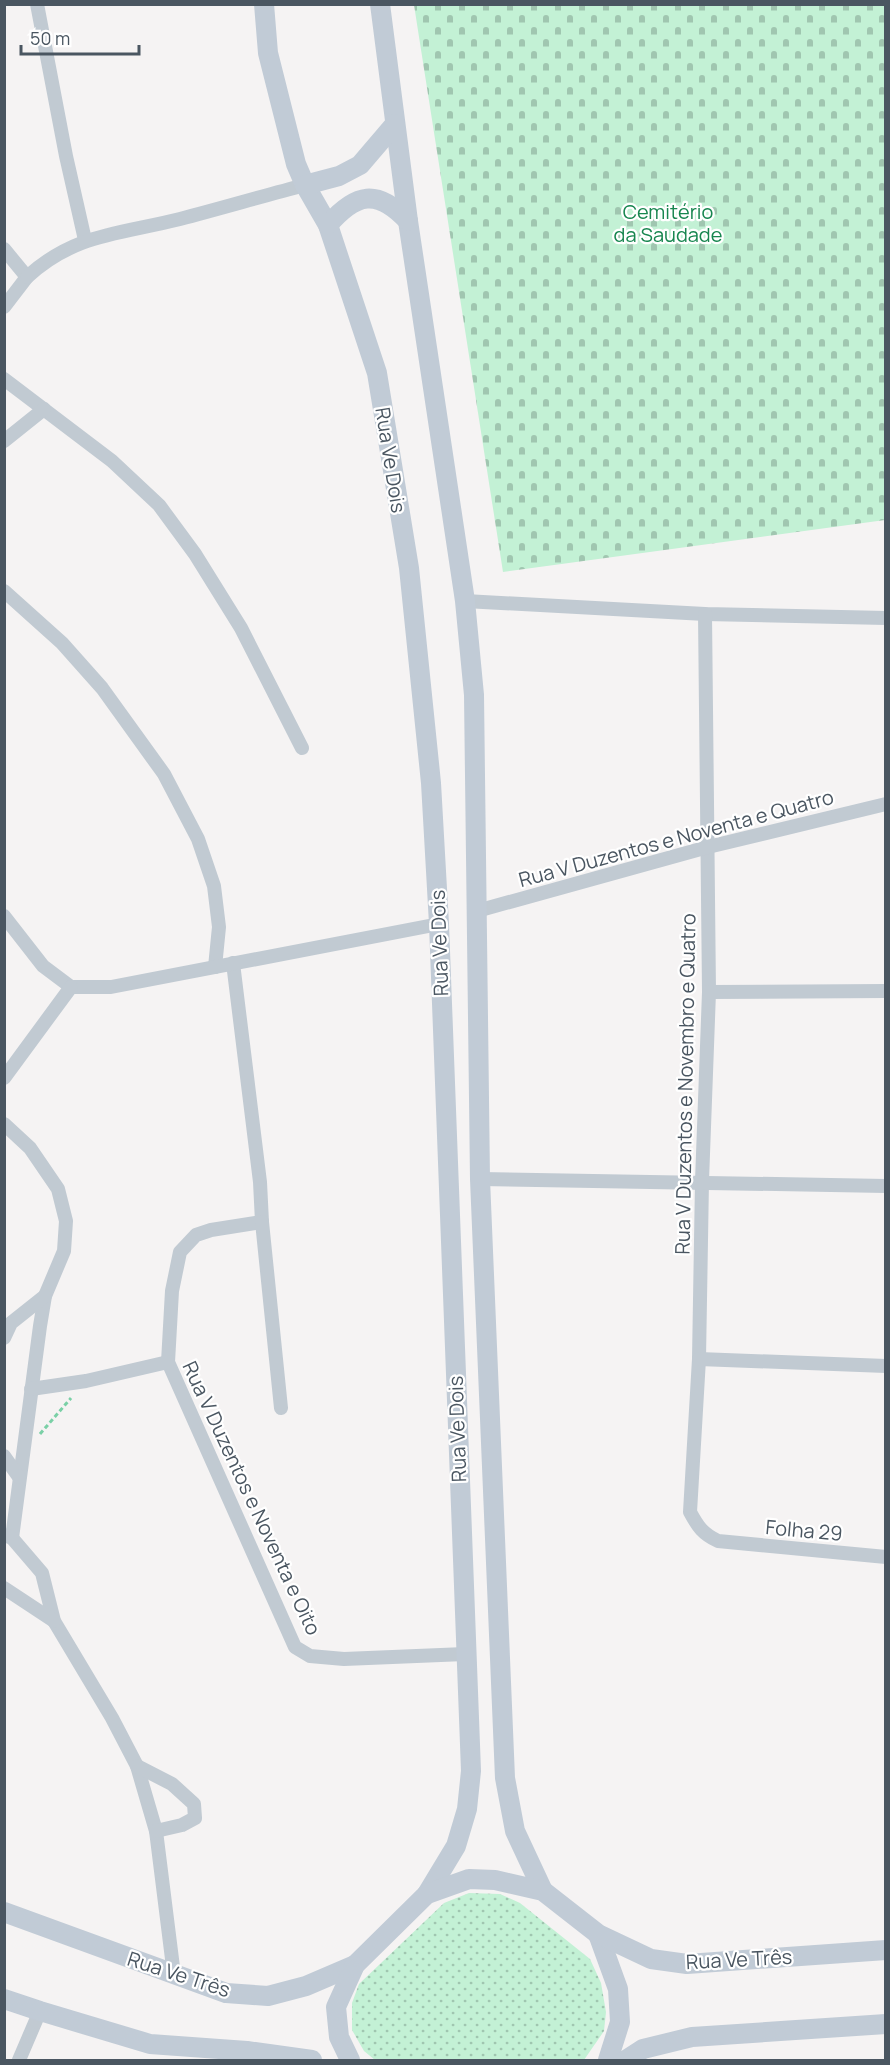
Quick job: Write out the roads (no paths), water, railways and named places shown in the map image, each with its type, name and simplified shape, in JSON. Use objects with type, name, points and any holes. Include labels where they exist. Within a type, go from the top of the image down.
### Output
[{"type":"main road","name":"Rua Ve Dois","points":[[264,4],[268,53],[296,164],[328,225],[377,373],[409,568],[431,783],[439,924],[471,1772],[467,1809],[456,1846],[427,1894]]},
{"type":"main road","name":"Rua Ve Dois","points":[[380,4],[408,221],[465,601],[474,695],[480,1179],[505,1778],[515,1831],[543,1891]]},
{"type":"main road","points":[[305,185],[339,176],[360,165],[395,124]]},
{"type":"main road","points":[[328,225],[339,212],[359,199],[376,199],[393,206],[408,221]]},
{"type":"main road","points":[[350,2061],[339,2037],[336,2007],[355,1965],[427,1894],[468,1879],[495,1880],[543,1891]]},
{"type":"main road","name":"Rua Ve Três","points":[[543,1891],[598,1934],[651,1959],[687,1964],[885,1950]]},
{"type":"main road","name":"Rua Ve Três","points":[[4,1912],[226,1993],[268,1996],[306,1986],[355,1965]]},
{"type":"main road","points":[[598,1934],[618,1989],[620,2022],[608,2061]]},
{"type":"main road","points":[[4,1999],[40,2012],[150,2044],[247,2051],[312,2061]]},
{"type":"main road","points":[[626,2061],[644,2049],[692,2037],[885,2024]]},
{"type":"street","points":[[37,4],[66,156],[85,240]]},
{"type":"street","points":[[4,307],[27,277],[43,262],[85,240],[178,219],[305,185]]},
{"type":"street","points":[[4,249],[27,277]]},
{"type":"street","points":[[4,379],[112,461],[159,505],[195,554],[241,628],[302,748]]},
{"type":"street","points":[[4,441],[44,409]]},
{"type":"street","points":[[4,591],[62,643],[102,688],[164,774],[198,839],[214,886],[219,927],[215,967]]},
{"type":"street","points":[[465,601],[705,614],[885,618]]},
{"type":"street","name":"Rua V Duzentos e Novembro e Quatro","points":[[705,614],[709,992],[702,1181],[699,1359],[690,1512],[705,1535],[718,1541]]},
{"type":"street","name":"Rua V Duzentos e Noventa e Quatro","points":[[477,911],[708,847],[885,804]]},
{"type":"street","points":[[4,916],[43,966],[70,987],[111,987],[439,924]]},
{"type":"street","points":[[233,963],[260,1182],[281,1408]]},
{"type":"street","points":[[4,1078],[70,987]]},
{"type":"street","points":[[709,992],[885,991]]},
{"type":"street","points":[[4,1124],[30,1148],[58,1189],[66,1221],[64,1251],[45,1296],[23,1453],[8,1537],[42,1573],[54,1622],[112,1718],[136,1766],[156,1831],[174,1975]]},
{"type":"street","points":[[480,1179],[702,1181],[885,1186]]},
{"type":"street","name":"Rua V Duzentos e Noventa e Oito","points":[[262,1222],[211,1230],[196,1235],[180,1252],[172,1291],[168,1362],[295,1647],[310,1656],[344,1659],[465,1654]]},
{"type":"street","points":[[4,1338],[11,1323],[45,1296]]},
{"type":"street","points":[[699,1359],[885,1366]]},
{"type":"street","points":[[32,1389],[86,1381],[168,1362]]},
{"type":"street","points":[[4,1456],[19,1477]]},
{"type":"street","name":"Folha 29","points":[[718,1541],[885,1557]]},
{"type":"street","points":[[4,1588],[54,1622]]},
{"type":"street","points":[[136,1766],[172,1784],[194,1804],[195,1818],[182,1825],[156,1831]]},
{"type":"street","points":[[19,2061],[40,2012]]},
{"type":"park label","name":"Cemitério da Saudade","points":[[668,222]]}]
